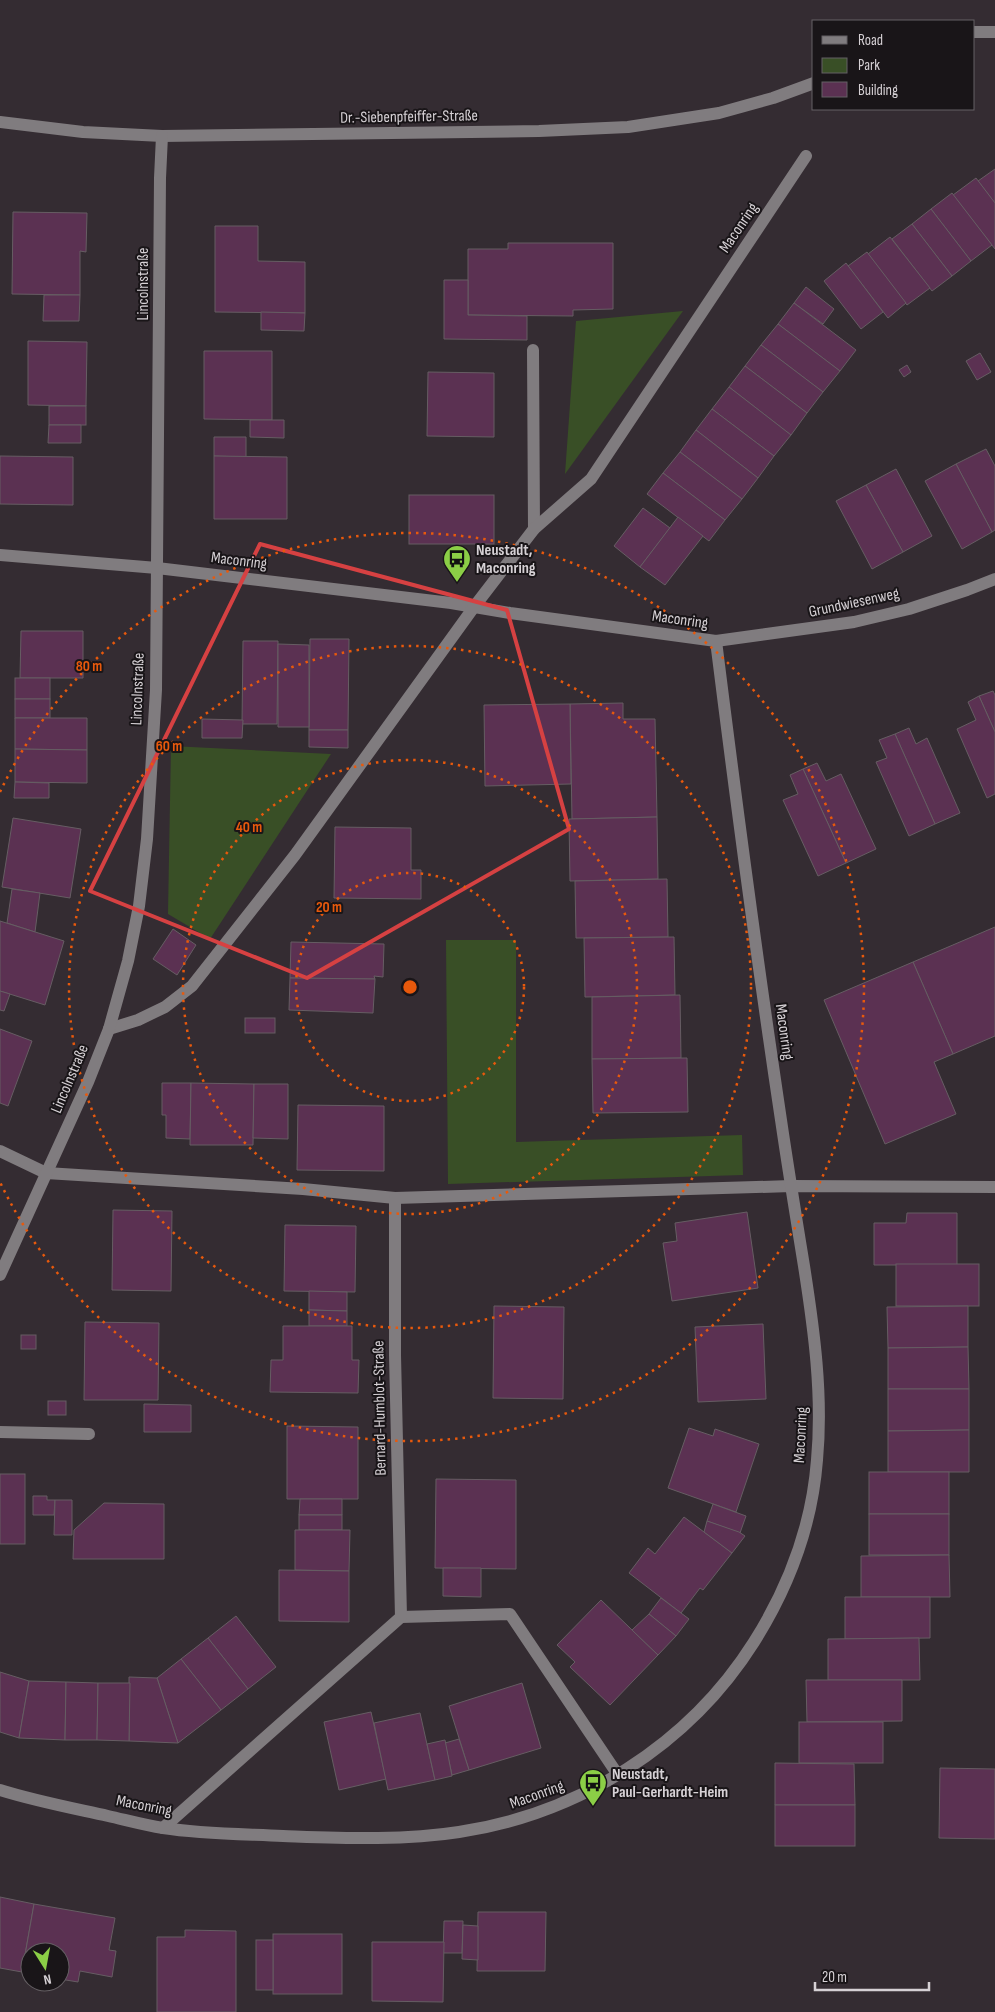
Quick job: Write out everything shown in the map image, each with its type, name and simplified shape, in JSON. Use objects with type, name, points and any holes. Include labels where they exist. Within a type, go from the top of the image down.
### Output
[{"type":"street","points":[[975,32],[995,32]]},
{"type":"street","name":"Dr.-Siebenpfeiffer-Straße","points":[[0,122],[83,132],[162,136],[520,132],[628,127],[719,113],[773,98],[812,83]]},
{"type":"street","name":"Lincolnstraße","points":[[0,1275],[88,1082],[109,1029],[130,952],[139,906],[147,839],[156,690],[160,178],[162,136]]},
{"type":"street","name":"Maconring","points":[[474,607],[534,529],[591,479],[806,156]]},
{"type":"street","points":[[533,350],[534,529]]},
{"type":"street","name":"Maconring","points":[[0,555],[158,568],[474,607],[716,642],[767,1027],[813,1327],[819,1393],[817,1460],[809,1512],[793,1564],[772,1613],[740,1664],[712,1700],[685,1724],[618,1775],[587,1793],[514,1821],[457,1832],[396,1836],[318,1837],[250,1835],[163,1828],[0,1790]]},
{"type":"street","name":"Grundwiesenweg","points":[[716,642],[854,622],[908,608],[967,590],[995,579]]},
{"type":"street","points":[[109,1029],[138,1020],[165,1007],[192,986],[295,855],[474,607]]},
{"type":"street","points":[[0,1151],[46,1173],[303,1189],[395,1198],[791,1186],[995,1187]]},
{"type":"street","name":"Bernard-Humblot-Straße","points":[[395,1198],[395,1355],[401,1617]]},
{"type":"street","points":[[0,1432],[89,1434]]},
{"type":"street","points":[[163,1828],[401,1617],[510,1614],[618,1775]]},
{"type":"highlighted area","points":[[260,544],[507,610],[569,829],[307,978],[90,891]]},
{"type":"green space","points":[[683,311],[565,474],[576,321]]},
{"type":"green space","points":[[171,746],[331,754],[210,939],[168,914]]},
{"type":"green space","points":[[446,940],[516,940],[516,1142],[742,1135],[743,1175],[448,1184]]},
{"type":"building","points":[[995,169],[995,203],[978,181]]},
{"type":"building","points":[[976,178],[995,203],[995,249],[953,195]]},
{"type":"building","points":[[952,193],[992,245],[971,261],[931,209]]},
{"type":"building","points":[[931,209],[971,261],[952,276],[912,224]]},
{"type":"building","points":[[13,212],[87,213],[86,252],[80,251],[80,295],[12,294]]},
{"type":"building","points":[[912,224],[952,276],[932,291],[892,239]]},
{"type":"building","points":[[215,226],[258,226],[258,261],[305,262],[305,313],[215,312]]},
{"type":"building","points":[[890,237],[930,288],[907,305],[868,254]]},
{"type":"building","points":[[508,243],[613,243],[613,309],[573,310],[573,316],[468,315],[468,249],[508,249]]},
{"type":"building","points":[[867,252],[906,303],[888,318],[848,266]]},
{"type":"building","points":[[846,263],[883,312],[861,329],[824,281]]},
{"type":"building","points":[[444,280],[468,280],[468,315],[527,316],[527,340],[444,339]]},
{"type":"building","points":[[806,287],[834,309],[823,324],[794,303]]},
{"type":"building","points":[[44,295],[80,295],[79,321],[43,321]]},
{"type":"building","points":[[794,303],[856,350],[840,371],[778,324]]},
{"type":"building","points":[[261,312],[305,313],[304,331],[261,330]]},
{"type":"building","points":[[778,324],[840,371],[823,392],[761,345]]},
{"type":"building","points":[[28,341],[87,342],[86,406],[28,405]]},
{"type":"building","points":[[761,345],[823,392],[807,413],[745,366]]},
{"type":"building","points":[[204,351],[272,351],[272,420],[204,419]]},
{"type":"building","points":[[980,353],[991,372],[977,380],[966,361]]},
{"type":"building","points":[[907,365],[911,372],[904,377],[899,370]]},
{"type":"building","points":[[745,366],[807,413],[791,435],[729,387]]},
{"type":"building","points":[[428,372],[494,373],[494,437],[427,436]]},
{"type":"building","points":[[729,387],[791,435],[774,456],[712,409]]},
{"type":"building","points":[[49,406],[86,406],[86,425],[49,425]]},
{"type":"building","points":[[712,409],[774,456],[758,478],[696,430]]},
{"type":"building","points":[[250,420],[284,420],[284,438],[250,437]]},
{"type":"building","points":[[49,425],[81,425],[81,443],[48,443]]},
{"type":"building","points":[[696,430],[758,478],[742,499],[680,452]]},
{"type":"building","points":[[214,437],[246,437],[246,457],[214,456]]},
{"type":"building","points":[[986,449],[995,466],[995,530],[992,532],[956,464]]},
{"type":"building","points":[[680,452],[742,499],[725,520],[663,473]]},
{"type":"building","points":[[0,456],[73,457],[73,505],[0,504]]},
{"type":"building","points":[[214,456],[287,457],[287,519],[214,519]]},
{"type":"building","points":[[956,464],[992,532],[962,549],[925,481]]},
{"type":"building","points":[[896,469],[932,536],[903,552],[866,485]]},
{"type":"building","points":[[663,473],[725,520],[709,541],[647,494]]},
{"type":"building","points":[[866,485],[903,552],[872,569],[836,501]]},
{"type":"building","points":[[409,495],[494,495],[494,544],[409,544]]},
{"type":"building","points":[[643,508],[670,528],[640,567],[614,546]]},
{"type":"building","points":[[678,517],[703,536],[665,585],[640,567]]},
{"type":"building","points":[[21,631],[83,631],[83,678],[20,678]]},
{"type":"building","points":[[310,639],[349,639],[348,730],[309,730]]},
{"type":"building","points":[[243,641],[278,641],[277,724],[242,724]]},
{"type":"building","points":[[278,644],[309,645],[309,727],[278,727]]},
{"type":"building","points":[[15,678],[50,678],[50,699],[15,699]]},
{"type":"building","points":[[993,691],[995,695],[995,732],[979,696]]},
{"type":"building","points":[[979,696],[995,732],[995,794],[987,798],[957,729],[976,720],[968,702]]},
{"type":"building","points":[[15,699],[50,699],[50,718],[15,718]]},
{"type":"building","points":[[623,703],[623,719],[655,719],[657,817],[572,819],[570,704]]},
{"type":"building","points":[[570,704],[571,784],[485,786],[484,705]]},
{"type":"building","points":[[15,718],[87,718],[87,750],[15,749]]},
{"type":"building","points":[[202,719],[243,720],[242,738],[202,738]]},
{"type":"building","points":[[909,728],[916,744],[927,738],[960,813],[935,824],[895,734]]},
{"type":"building","points":[[309,730],[348,730],[348,748],[309,747]]},
{"type":"building","points":[[895,734],[935,824],[909,836],[876,762],[887,758],[879,740]]},
{"type":"building","points":[[15,749],[87,750],[87,783],[15,782]]},
{"type":"building","points":[[817,763],[826,781],[841,774],[876,849],[846,863],[803,769]]},
{"type":"building","points":[[803,769],[846,863],[818,876],[783,800],[798,794],[790,775]]},
{"type":"building","points":[[15,782],[49,783],[49,798],[14,798]]},
{"type":"building","points":[[657,817],[658,879],[570,881],[569,819]]},
{"type":"building","points":[[13,818],[81,829],[70,898],[2,887]]},
{"type":"building","points":[[335,827],[411,828],[411,870],[421,870],[421,899],[334,898]]},
{"type":"building","points":[[667,879],[668,937],[576,938],[575,881]]},
{"type":"building","points":[[12,889],[40,893],[35,932],[7,923]]},
{"type":"building","points":[[0,921],[64,941],[45,1005],[0,991]]},
{"type":"building","points":[[995,927],[995,1036],[953,1054],[913,962]]},
{"type":"building","points":[[173,929],[196,945],[177,975],[153,959]]},
{"type":"building","points":[[674,937],[675,995],[585,997],[584,938]]},
{"type":"building","points":[[291,942],[384,944],[383,977],[374,976],[375,979],[290,978]]},
{"type":"building","points":[[913,962],[953,1054],[934,1062],[956,1114],[885,1144],[824,1000]]},
{"type":"building","points":[[290,978],[375,979],[373,1013],[289,1010]]},
{"type":"building","points":[[0,991],[10,994],[4,1011],[0,1010]]},
{"type":"building","points":[[680,995],[681,1058],[592,1059],[592,997]]},
{"type":"building","points":[[245,1018],[275,1018],[275,1033],[245,1033]]},
{"type":"building","points":[[0,1029],[32,1041],[8,1106],[0,1103]]},
{"type":"building","points":[[687,1058],[688,1112],[593,1113],[592,1059]]},
{"type":"building","points":[[162,1083],[191,1083],[190,1139],[166,1138],[166,1115],[162,1115]]},
{"type":"building","points":[[191,1083],[254,1084],[253,1145],[190,1145]]},
{"type":"building","points":[[254,1084],[288,1084],[288,1139],[253,1138]]},
{"type":"building","points":[[298,1105],[384,1106],[384,1171],[297,1170]]},
{"type":"building","points":[[113,1210],[172,1211],[171,1291],[112,1290]]},
{"type":"building","points":[[747,1212],[758,1288],[672,1301],[663,1243],[677,1241],[675,1223]]},
{"type":"building","points":[[907,1213],[957,1213],[957,1265],[874,1265],[874,1223],[906,1223]]},
{"type":"building","points":[[285,1225],[356,1226],[355,1292],[284,1291]]},
{"type":"building","points":[[896,1264],[979,1264],[979,1306],[896,1306]]},
{"type":"building","points":[[309,1291],[347,1292],[347,1311],[309,1310]]},
{"type":"building","points":[[494,1306],[564,1307],[563,1399],[493,1398]]},
{"type":"building","points":[[968,1306],[968,1347],[888,1348],[887,1307]]},
{"type":"building","points":[[309,1310],[347,1311],[347,1326],[309,1326]]},
{"type":"building","points":[[85,1322],[159,1323],[158,1400],[84,1400]]},
{"type":"building","points":[[763,1324],[766,1399],[698,1402],[695,1327]]},
{"type":"building","points":[[283,1326],[352,1326],[352,1360],[359,1360],[358,1393],[270,1392],[271,1360],[283,1360]]},
{"type":"building","points":[[21,1335],[36,1335],[36,1349],[21,1349]]},
{"type":"building","points":[[968,1347],[969,1389],[888,1389],[888,1348]]},
{"type":"building","points":[[888,1389],[969,1389],[969,1430],[888,1431]]},
{"type":"building","points":[[48,1401],[66,1401],[66,1415],[48,1415]]},
{"type":"building","points":[[144,1404],[191,1405],[191,1432],[144,1432]]},
{"type":"building","points":[[287,1426],[358,1427],[358,1499],[287,1499]]},
{"type":"building","points":[[689,1428],[713,1436],[715,1429],[759,1444],[736,1512],[668,1488]]},
{"type":"building","points":[[969,1430],[969,1472],[888,1472],[888,1431]]},
{"type":"building","points":[[869,1472],[949,1472],[949,1514],[869,1514]]},
{"type":"building","points":[[0,1474],[25,1474],[25,1544],[0,1544]]},
{"type":"building","points":[[436,1479],[516,1480],[516,1569],[435,1568]]},
{"type":"building","points":[[33,1496],[47,1496],[47,1500],[55,1500],[54,1515],[33,1515]]},
{"type":"building","points":[[300,1499],[342,1499],[342,1515],[299,1515]]},
{"type":"building","points":[[55,1500],[72,1500],[72,1535],[54,1535]]},
{"type":"building","points":[[104,1503],[164,1504],[164,1559],[73,1559],[74,1530]]},
{"type":"building","points":[[713,1504],[746,1516],[740,1533],[707,1521]]},
{"type":"building","points":[[869,1514],[949,1514],[949,1555],[869,1555]]},
{"type":"building","points":[[299,1515],[342,1515],[342,1530],[299,1530]]},
{"type":"building","points":[[684,1517],[732,1553],[703,1590],[700,1588],[681,1613],[629,1573],[648,1548],[655,1554]]},
{"type":"building","points":[[707,1521],[739,1532],[745,1536],[732,1553],[704,1532]]},
{"type":"building","points":[[295,1530],[350,1530],[349,1571],[295,1570]]},
{"type":"building","points":[[949,1555],[950,1597],[861,1597],[861,1556]]},
{"type":"building","points":[[443,1568],[481,1568],[481,1597],[443,1596]]},
{"type":"building","points":[[279,1570],[349,1571],[349,1622],[279,1621]]},
{"type":"building","points":[[845,1597],[930,1597],[930,1638],[845,1639]]},
{"type":"building","points":[[661,1598],[689,1619],[676,1636],[649,1614]]},
{"type":"building","points":[[601,1600],[658,1655],[610,1705],[570,1667],[575,1662],[557,1645]]},
{"type":"building","points":[[649,1614],[676,1636],[658,1655],[632,1630]]},
{"type":"building","points":[[236,1616],[276,1667],[248,1689],[208,1638]]},
{"type":"building","points":[[208,1638],[248,1689],[221,1710],[181,1659]]},
{"type":"building","points":[[919,1638],[920,1680],[828,1680],[828,1639]]},
{"type":"building","points":[[181,1659],[221,1710],[178,1743],[157,1678]]},
{"type":"building","points":[[0,1672],[29,1681],[19,1738],[0,1732]]},
{"type":"building","points":[[129,1677],[157,1678],[178,1743],[129,1741]]},
{"type":"building","points":[[806,1680],[902,1680],[902,1721],[807,1722]]},
{"type":"building","points":[[29,1681],[66,1682],[65,1740],[19,1738]]},
{"type":"building","points":[[66,1682],[98,1683],[97,1740],[65,1740]]},
{"type":"building","points":[[98,1683],[130,1683],[129,1741],[97,1740]]},
{"type":"building","points":[[522,1683],[541,1748],[469,1770],[449,1706]]},
{"type":"building","points":[[371,1712],[386,1779],[339,1790],[324,1722]]},
{"type":"building","points":[[420,1713],[435,1780],[388,1790],[374,1723]]},
{"type":"building","points":[[799,1722],[883,1722],[883,1763],[799,1763]]},
{"type":"building","points":[[459,1739],[469,1770],[452,1775],[445,1743]]},
{"type":"building","points":[[445,1740],[452,1776],[435,1780],[427,1744]]},
{"type":"building","points":[[775,1763],[854,1764],[855,1805],[775,1805]]},
{"type":"building","points":[[940,1768],[995,1769],[995,1839],[939,1838]]},
{"type":"building","points":[[775,1805],[855,1805],[855,1846],[775,1846]]},
{"type":"building","points":[[0,1897],[34,1904],[27,1942],[20,1942],[20,1972],[0,1968]]},
{"type":"building","points":[[34,1904],[115,1918],[109,1950],[116,1951],[112,1977],[80,1971],[78,1982],[70,1981],[70,1942],[27,1942]]},
{"type":"building","points":[[478,1912],[546,1912],[545,1971],[477,1971]]},
{"type":"building","points":[[444,1921],[463,1921],[462,1953],[443,1953]]},
{"type":"building","points":[[463,1925],[478,1926],[478,1960],[462,1959]]},
{"type":"building","points":[[185,1930],[236,1931],[236,2012],[157,2012],[157,1937],[185,1937]]},
{"type":"building","points":[[273,1934],[342,1934],[342,1994],[273,1994]]},
{"type":"building","points":[[256,1940],[273,1940],[273,1990],[256,1990]]},
{"type":"building","points":[[372,1942],[444,1942],[443,2002],[372,2001]]},
{"type":"place","name":"Neustadt, Maconring","points":[[457,583]]},
{"type":"place","name":"Neustadt, Paul-Gerhardt-Heim","points":[[593,1807]]}]
